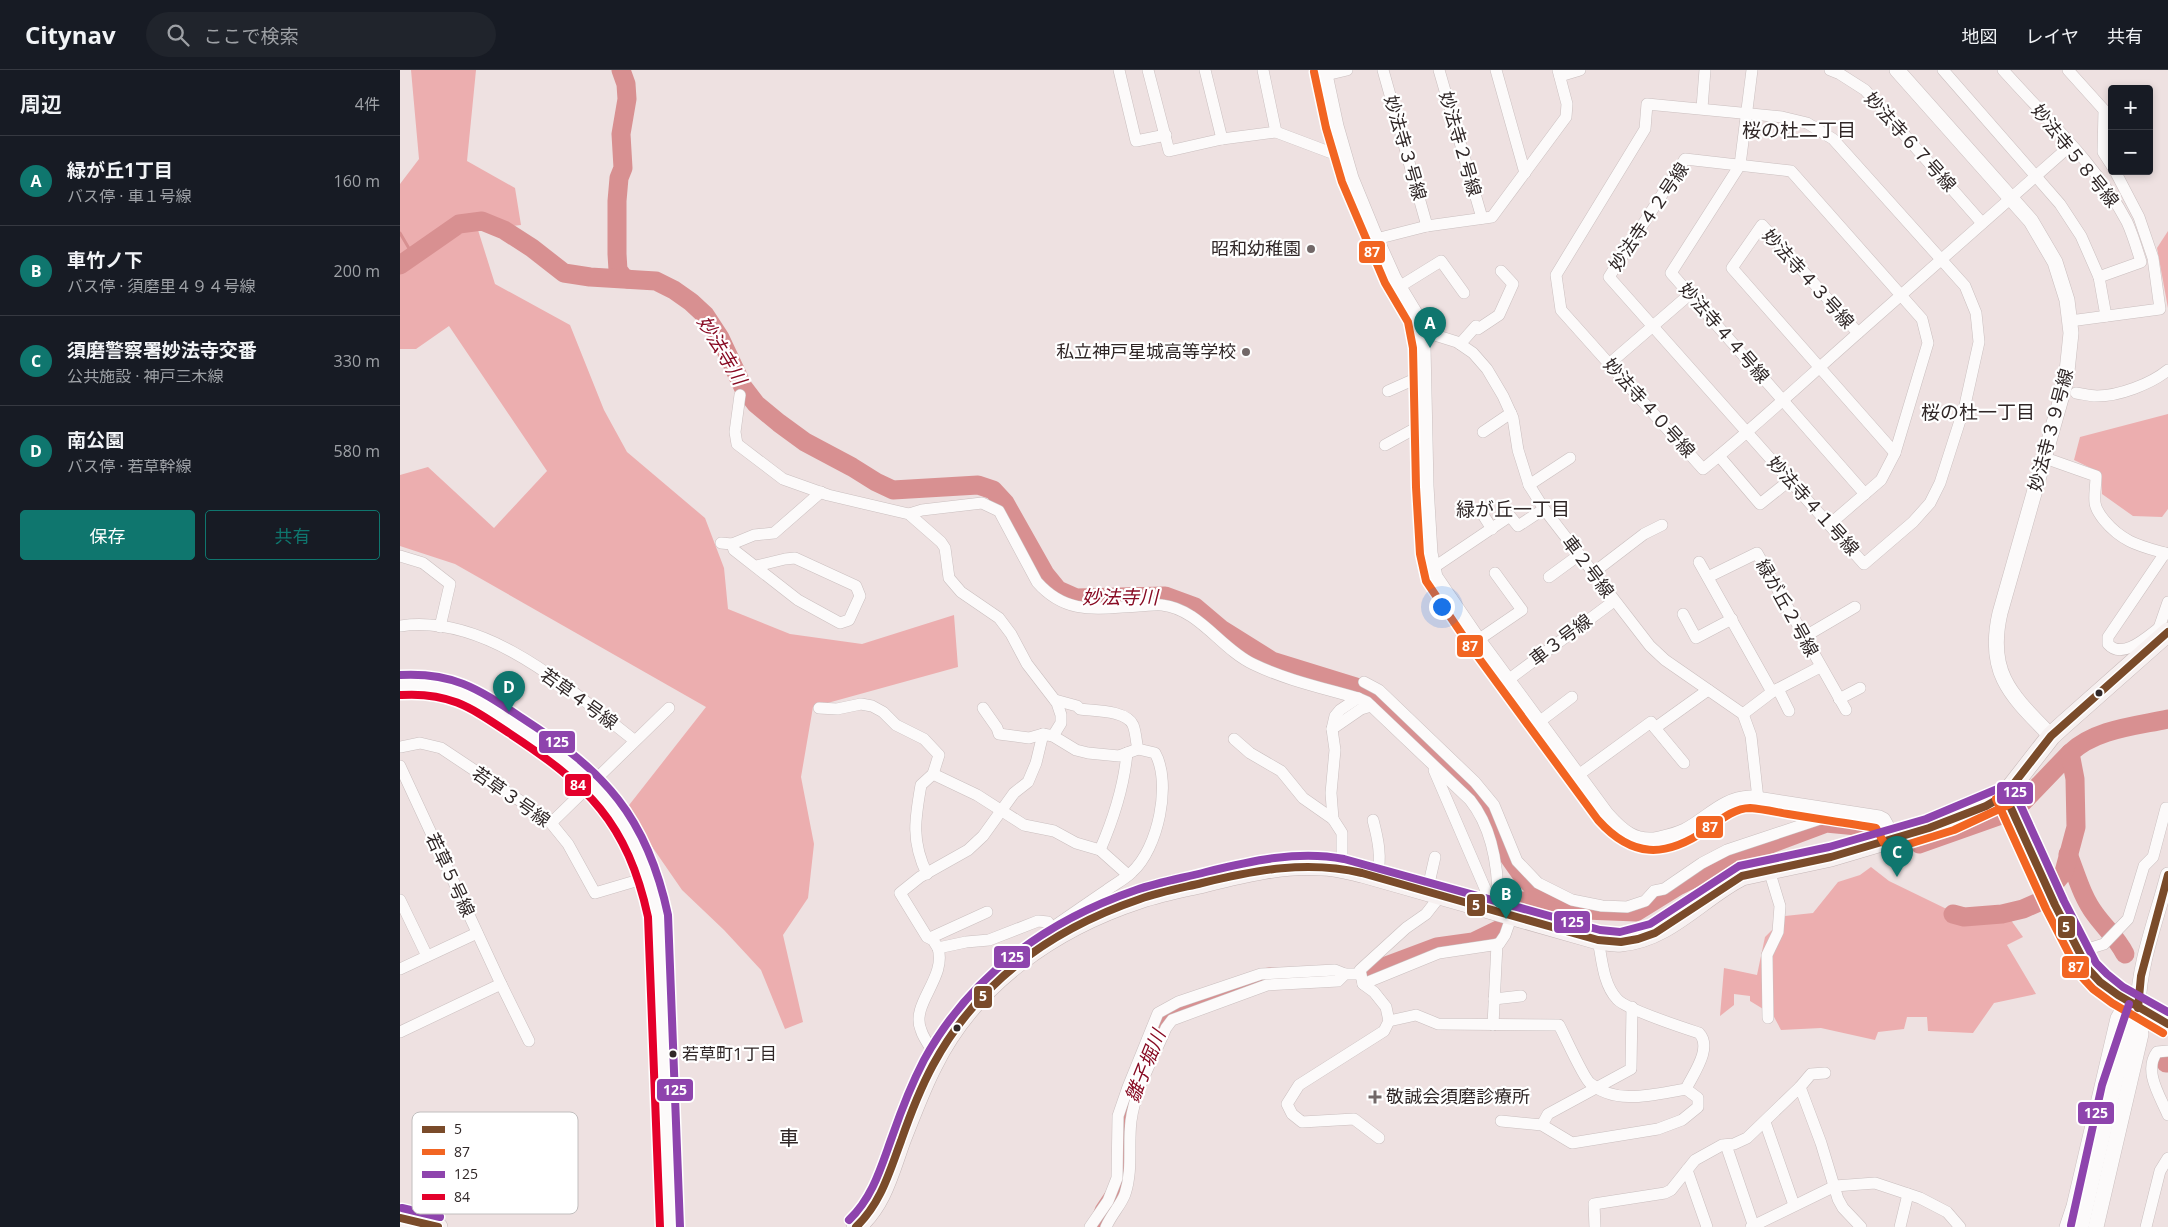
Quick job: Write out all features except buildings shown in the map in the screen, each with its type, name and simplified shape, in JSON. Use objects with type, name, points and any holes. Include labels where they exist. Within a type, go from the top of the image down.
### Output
[{"type":"main road","points":[[856,1227],[870,1214],[881,1194],[914,1107],[937,1058],[953,1031],[993,984],[1054,931],[1142,898],[1276,867],[1307,865],[1342,869],[1377,877],[1598,940],[1621,942],[1660,931],[1729,882],[1742,876],[1831,857],[1912,833],[1986,806],[2005,795],[2051,736],[2162,633]]},
{"type":"main road","points":[[400,1218],[438,1227]]},
{"type":"street","points":[[1119,70],[1136,141],[1166,135]]},
{"type":"street","points":[[1148,70],[1169,151],[1222,139],[1276,132],[1345,158]]},
{"type":"street","points":[[1205,70],[1222,139]]},
{"type":"street","points":[[1263,70],[1276,132]]},
{"type":"street","points":[[1347,70],[1325,73],[1345,158],[1376,239],[1399,287],[1417,317],[1422,331],[1426,486],[1433,568],[1440,588],[1615,825],[1631,837],[1646,840],[1673,836],[1685,831],[1731,801],[1744,798],[1879,818],[1893,838]]},
{"type":"street","name":"妙法寺３号線","points":[[1383,70],[1427,226]]},
{"type":"street","name":"妙法寺２号線","points":[[1439,70],[1482,218]]},
{"type":"street","points":[[1496,70],[1525,173]]},
{"type":"street","points":[[1376,239],[1427,226],[1492,217],[1566,117],[1567,104],[1559,73],[1580,70]]},
{"type":"street","points":[[1702,108],[1706,70]]},
{"type":"street","points":[[1740,165],[1752,70]]},
{"type":"street","name":"妙法寺６７号線","points":[[1830,70],[1865,90],[1982,224]]},
{"type":"street","name":"妙法寺３９号線","points":[[1897,70],[2011,197],[2040,234],[2055,262],[2063,285],[2070,322],[2071,350],[2068,373],[2000,613],[1996,644],[1999,667],[2009,690],[2020,706],[2051,736]]},
{"type":"street","points":[[1943,70],[2060,204],[2081,236],[2099,277],[2106,316]]},
{"type":"street","name":"妙法寺５８号線","points":[[2003,70],[2071,145],[2106,188],[2123,216],[2141,262],[2099,277]]},
{"type":"street","points":[[2068,70],[2104,110],[2103,152],[2108,160]]},
{"type":"street","name":"妙法寺４０号線","points":[[1941,259],[1833,138],[1807,123],[1782,117],[1647,104],[1645,129],[1556,275],[1561,310],[1703,469],[2071,145]]},
{"type":"street","name":"妙法寺４２号線","points":[[1747,431],[1609,277],[1685,159],[1791,171],[1922,318],[1928,344],[1896,452],[1881,480],[1830,524]]},
{"type":"street","name":"妙法寺４４号線","points":[[1740,165],[1671,273],[1865,494]]},
{"type":"street","points":[[2070,322],[2160,309],[2153,258],[2139,218],[2117,175]]},
{"type":"street","name":"妙法寺４３号線","points":[[1819,368],[1732,268],[1762,226],[1858,333]]},
{"type":"street","name":"妙法寺４１号線","points":[[1747,431],[1864,564],[1913,522],[1930,503],[1940,483],[1965,405],[1979,342],[1976,313],[1965,286],[1941,259]]},
{"type":"street","points":[[1399,287],[1441,261],[1464,293]]},
{"type":"street","points":[[1460,344],[1476,326],[1478,329],[1499,315],[1513,284],[1501,271]]},
{"type":"street","points":[[1609,364],[1690,294]]},
{"type":"street","name":"車２号線","points":[[1422,331],[1460,344],[1473,353],[1487,369],[1511,414],[1518,450],[1529,484],[1544,510],[1650,646],[1665,660],[1743,714]]},
{"type":"street","points":[[1819,368],[1896,452]]},
{"type":"street","points":[[2076,393],[2097,396],[2115,394],[2144,383],[2168,370]]},
{"type":"street","points":[[1388,391],[1424,375]]},
{"type":"street","points":[[740,395],[735,432],[737,444],[783,479],[821,492],[909,514],[941,542],[945,548],[949,578],[961,592],[999,618],[1011,634],[1027,664],[1055,700],[1061,715],[1060,723],[1048,735],[1028,782],[1014,793],[983,836],[968,850],[927,874],[900,893],[922,930],[938,948],[940,956],[940,966],[919,1015],[920,1030],[937,1058]]},
{"type":"street","points":[[1483,432],[1511,414]]},
{"type":"street","points":[[1385,445],[1425,423]]},
{"type":"street","points":[[1719,456],[1760,504],[1790,480]]},
{"type":"street","points":[[1529,484],[1570,458]]},
{"type":"street","points":[[2045,458],[2096,476],[2095,504],[2097,511],[2111,529],[2123,539],[2136,545],[2166,554],[2108,636],[2108,644],[2112,649],[2132,647],[2162,633],[2168,602]]},
{"type":"street","points":[[756,566],[795,558],[856,586],[860,596],[849,620],[840,623],[798,600],[727,543],[754,535],[766,535],[779,530],[787,520],[821,492]]},
{"type":"street","points":[[909,514],[922,510],[982,503],[998,511],[1038,582],[1046,592],[1063,604],[1087,608],[1162,605],[1187,613],[1252,664],[1279,675],[1358,698],[1371,706],[1470,800],[1480,812],[1493,850],[1505,935],[1497,944],[1492,1025]]},
{"type":"street","points":[[1480,510],[1492,528]]},
{"type":"street","points":[[1433,568],[1510,516],[1518,526],[1544,510]]},
{"type":"street","points":[[1593,573],[1644,534],[1662,525]]},
{"type":"street","name":"緑が丘２号線","points":[[1708,577],[1756,553],[1846,710]]},
{"type":"street","points":[[1549,577],[1579,555]]},
{"type":"street","points":[[400,556],[423,564],[450,584],[440,627]]},
{"type":"street","points":[[1699,562],[1775,690],[1789,710]]},
{"type":"street","points":[[1478,640],[1522,610],[1495,572]]},
{"type":"street","name":"車３号線","points":[[1508,680],[1614,601]]},
{"type":"street","points":[[1804,637],[1840,622],[1855,607]]},
{"type":"street","points":[[1683,614],[1696,638],[1732,619]]},
{"type":"street","name":"若草４号線","points":[[400,626],[414,624],[456,628],[502,645],[563,685],[634,740]]},
{"type":"street","points":[[1758,800],[1751,736],[1743,714],[1775,690],[1820,667]]},
{"type":"street","points":[[1364,682],[1379,690],[1475,782],[1494,805],[1517,861],[1538,883],[1572,900],[1602,906],[1627,908],[1646,901],[1654,891],[1664,889],[1702,863],[1727,850],[1826,817],[1828,810]]},
{"type":"street","points":[[400,685],[419,683],[440,685],[456,689],[471,696],[559,754],[592,782],[629,831],[649,877],[658,916],[670,1227]]},
{"type":"street","points":[[1839,699],[1860,688]]},
{"type":"street","points":[[1656,728],[1708,690]]},
{"type":"street","points":[[1539,722],[1572,697]]},
{"type":"street","points":[[1332,819],[1331,793],[1335,756],[1332,728],[1335,716],[1340,710],[1358,698]]},
{"type":"street","points":[[1055,700],[1080,709],[1121,715],[1130,721],[1133,726],[1133,751],[1125,769],[1111,821],[1100,850]]},
{"type":"street","points":[[819,708],[837,709],[861,704],[872,706],[883,712],[896,725],[924,739],[939,755],[934,774],[921,785],[914,824],[919,858],[927,874]]},
{"type":"street","points":[[1332,728],[1360,709],[1371,706]]},
{"type":"street","name":"若草４号線","points":[[551,823],[668,708]]},
{"type":"street","points":[[938,948],[966,942],[989,940],[1038,921],[1048,922],[1054,931],[1134,871],[1148,848],[1158,822],[1162,798],[1159,760],[1155,753],[1133,751],[1119,756],[1088,753],[1076,750],[1048,735],[1028,738],[999,734],[983,708]]},
{"type":"street","points":[[1578,776],[1651,722],[1684,762]]},
{"type":"street","points":[[1234,739],[1250,753],[1281,771],[1303,798],[1332,819],[1342,833],[1344,843],[1342,869]]},
{"type":"street","name":"若草３号線","points":[[400,747],[420,743],[441,748],[551,823],[568,844],[595,893],[649,877]]},
{"type":"street","points":[[1431,765],[1490,900],[1501,911]]},
{"type":"street","name":"若草５号線","points":[[400,766],[529,1041]]},
{"type":"street","points":[[934,774],[977,796],[1024,825],[1054,831],[1076,843],[1100,850],[1128,875]]},
{"type":"street","points":[[2005,795],[2055,905],[2088,969],[2100,982],[2132,1004],[2168,1024]]},
{"type":"street","points":[[2078,952],[2104,944],[2128,919],[2144,866],[2153,857],[2166,808],[2168,808]]},
{"type":"street","points":[[1373,820],[1379,845],[1377,877]]},
{"type":"street","points":[[1379,1138],[1354,1119],[1302,1122],[1292,1114],[1287,1104],[1299,1085],[1384,1031],[1389,1021],[1386,1007],[1362,979],[1360,970],[1406,928],[1426,914],[1437,900],[1433,893],[1436,857]]},
{"type":"street","points":[[1768,1018],[1767,955],[1778,932],[1780,906],[1769,870]]},
{"type":"street","points":[[2065,1227],[2108,1081],[2129,1028],[2132,1004],[2142,976],[2168,875]]},
{"type":"street","points":[[400,900],[427,956]]},
{"type":"street","points":[[930,938],[987,912]]},
{"type":"street","points":[[400,969],[477,933]]},
{"type":"street","points":[[1598,940],[1607,982],[1617,1000],[1656,1018],[1699,1033],[1703,1037],[1705,1049],[1686,1089]]},
{"type":"street","points":[[1090,1227],[1108,1201],[1116,1178],[1118,1116],[1158,1013],[1178,1002],[1261,974],[1335,970],[1362,979],[1439,953],[1497,944]]},
{"type":"street","points":[[1106,1227],[1110,1216],[1125,1195],[1130,1164],[1131,1119],[1141,1086],[1166,1028],[1172,1020],[1268,985],[1338,981],[1345,974]]},
{"type":"street","points":[[400,1032],[501,984]]},
{"type":"street","points":[[1494,999],[1521,996]]},
{"type":"street","points":[[2096,1227],[2141,1034],[2132,1004]]},
{"type":"street","points":[[1542,1125],[1548,1114],[1631,1070],[1632,1007]]},
{"type":"street","points":[[1389,1021],[1416,1014],[1438,1024],[1559,1025],[1589,1082],[1615,1097],[1649,1095],[1686,1089],[1698,1098],[1698,1107],[1682,1120],[1658,1129],[1572,1143],[1542,1125],[1501,1121]]},
{"type":"street","points":[[2168,1051],[2157,1052],[2151,1064],[2152,1074],[2168,1115]]},
{"type":"street","points":[[2082,1227],[2108,1081],[2135,1057]]},
{"type":"street","points":[[1595,1227],[1594,1204],[1665,1193],[1671,1190],[1695,1160],[1710,1151],[1747,1138],[1811,1074],[1825,1074]]},
{"type":"street","points":[[1800,1087],[1838,1199],[1843,1208],[1861,1227]]},
{"type":"street","points":[[1765,1122],[1794,1205]]},
{"type":"street","points":[[1726,1145],[1753,1227],[1835,1186],[1875,1183],[1920,1198],[1947,1212],[1960,1227]]},
{"type":"street","points":[[2146,1227],[2160,1171],[2168,1158]]},
{"type":"street","points":[[1687,1170],[1707,1227]]},
{"type":"street","points":[[1900,1227],[1908,1194]]},
{"type":"shaded area","points":[[411,70],[476,70],[467,161],[515,188],[521,225],[478,230],[495,284],[570,325],[604,410],[627,452],[705,518],[724,568],[728,609],[790,634],[862,644],[954,615],[958,667],[813,707],[801,777],[814,844],[808,898],[783,935],[803,1022],[785,1029],[761,970],[724,930],[682,890],[626,809],[706,707],[455,564],[400,546],[400,475],[428,467],[494,528],[547,471],[449,326],[416,349],[400,349],[400,184],[419,159]]},
{"type":"shaded area","points":[[2168,231],[2168,308],[2157,248]]},
{"type":"shaded area","points":[[2168,414],[2168,509],[2162,517],[2133,516],[2102,494],[2101,473],[2074,460],[2080,437]]},
{"type":"shaded area","points":[[1871,867],[1889,881],[1959,915],[2003,909],[2023,937],[2007,945],[2036,994],[1994,1003],[1973,1033],[1928,1031],[1927,1017],[1907,1017],[1904,1029],[1878,1032],[1875,1040],[1821,1028],[1781,1030],[1773,1015],[1750,1001],[1750,996],[1734,994],[1734,1005],[1720,1016],[1724,968],[1757,975],[1765,937],[1774,928],[1775,917],[1813,913],[1838,882],[1860,875]]},
{"type":"waterway","points":[[621,70],[626,84],[627,99],[621,134],[623,168],[619,178],[617,201],[617,254],[618,270],[624,278],[628,279]]},
{"type":"waterway","name":"妙法寺川","points":[[400,265],[459,224],[482,221],[504,230],[532,248],[564,273],[590,277],[656,281],[674,290],[705,315],[720,338],[743,387],[756,404],[779,423],[805,442],[893,490],[978,485],[993,490],[1005,503],[1045,574],[1058,590],[1076,598],[1165,596],[1195,607],[1221,629],[1272,661],[1369,691],[1392,710],[1488,806],[1507,854],[1521,874],[1545,900],[1585,910],[1636,912],[1678,886],[1739,856],[1826,823],[1868,827]]},
{"type":"waterway","points":[[400,233],[414,257]]},
{"type":"waterway","name":"妙法寺川","points":[[1953,914],[1964,917],[2002,914],[2023,909],[2039,902],[2064,872],[2076,827],[2075,779],[2070,753],[2080,745],[2104,734],[2168,719]]},
{"type":"waterway","points":[[2023,802],[2070,753]]},
{"type":"waterway","points":[[1919,844],[2001,815]]},
{"type":"waterway","points":[[2068,854],[2090,907],[2125,954]]},
{"type":"waterway","name":"雛子堀川","points":[[1522,901],[1545,900]]},
{"type":"waterway","name":"雛子堀川","points":[[1365,974],[1437,947],[1473,942],[1502,928]]},
{"type":"waterway","name":"雛子堀川","points":[[1154,1045],[1166,1014],[1269,977],[1289,977]]},
{"type":"waterway","name":"雛子堀川","points":[[1098,1227],[1104,1211],[1120,1187],[1125,1116],[1136,1084]]},
{"type":"transit line","name":"87","points":[[1314,72],[1326,128],[1342,182],[1385,283],[1408,322],[1413,348],[1416,487],[1420,554],[1426,581],[1470,646],[1598,820],[1623,842],[1649,850],[1677,846],[1732,813],[1750,808],[1876,828],[1884,843]]},
{"type":"transit line","name":"5","points":[[856,1227],[865,1218],[878,1198],[916,1102],[933,1065],[951,1035],[972,1008],[1020,962],[1077,926],[1108,911],[1155,894],[1242,874],[1282,868],[1321,867],[1362,873],[1598,940],[1621,942],[1638,939],[1655,933],[1742,876],[1831,857],[1929,828],[1986,806],[2005,795],[2051,736],[2168,632]]},
{"type":"transit line","name":"125","points":[[400,675],[436,676],[465,684],[492,699],[551,738],[576,757],[618,799],[634,823],[648,850],[659,880],[668,915],[680,1227]]},
{"type":"transit line","name":"84","points":[[401,695],[433,696],[458,703],[482,716],[537,752],[561,770],[600,809],[616,831],[629,855],[648,917],[660,1227]]},
{"type":"transit line","name":"125","points":[[849,1220],[870,1192],[906,1098],[924,1060],[964,1002],[988,977],[1041,935],[1103,903],[1153,885],[1275,858],[1309,856],[1344,859],[1600,930],[1620,932],[1650,924],[1739,866],[1829,847],[1926,819],[2007,785],[2014,791],[2064,901],[2096,963],[2123,987],[2168,1012]]},
{"type":"transit line","name":"5","points":[[2005,795],[2055,905],[2088,969],[2100,982],[2118,995],[2168,1024]]},
{"type":"transit line","name":"87","points":[[1996,799],[2046,909],[2080,975],[2093,989],[2112,1003],[2163,1033]]},
{"type":"transit line","name":"87","points":[[1896,848],[1954,830],[2010,804]]},
{"type":"transit line","name":"5","points":[[2138,1008],[2141,976],[2168,875]]},
{"type":"transit line","name":"125","points":[[2071,1225],[2102,1085],[2129,1004]]},
{"type":"transit line","name":"125","points":[[402,1208],[412,1210]]},
{"type":"transit line","name":"125","points":[[427,1214],[440,1217]]},
{"type":"transit line","name":"5","points":[[400,1218],[438,1227]]},
{"type":"place","name":"昭和幼稚園","points":[[1311,249]]},
{"type":"place","name":"緑が丘1丁目","points":[[1430,348]]},
{"type":"place","name":"私立神戸星城高等学校","points":[[1246,352]]},
{"type":"place","name":"南公園","points":[[509,712]]},
{"type":"place","name":"須磨警察署妙法寺交番","points":[[1897,877]]},
{"type":"place","name":"車竹ノ下","points":[[1506,919]]},
{"type":"place","name":"若草町1丁目","points":[[673,1054]]},
{"type":"place","name":"敬誠会須磨診療所","points":[[1375,1097]]},
{"type":"district","name":"桜の杜二丁目","points":[[1799,130]]},
{"type":"district","name":"桜の杜一丁目","points":[[1978,412]]},
{"type":"district","name":"緑が丘一丁目","points":[[1513,509]]},
{"type":"district","name":"車","points":[[789,1138]]}]
